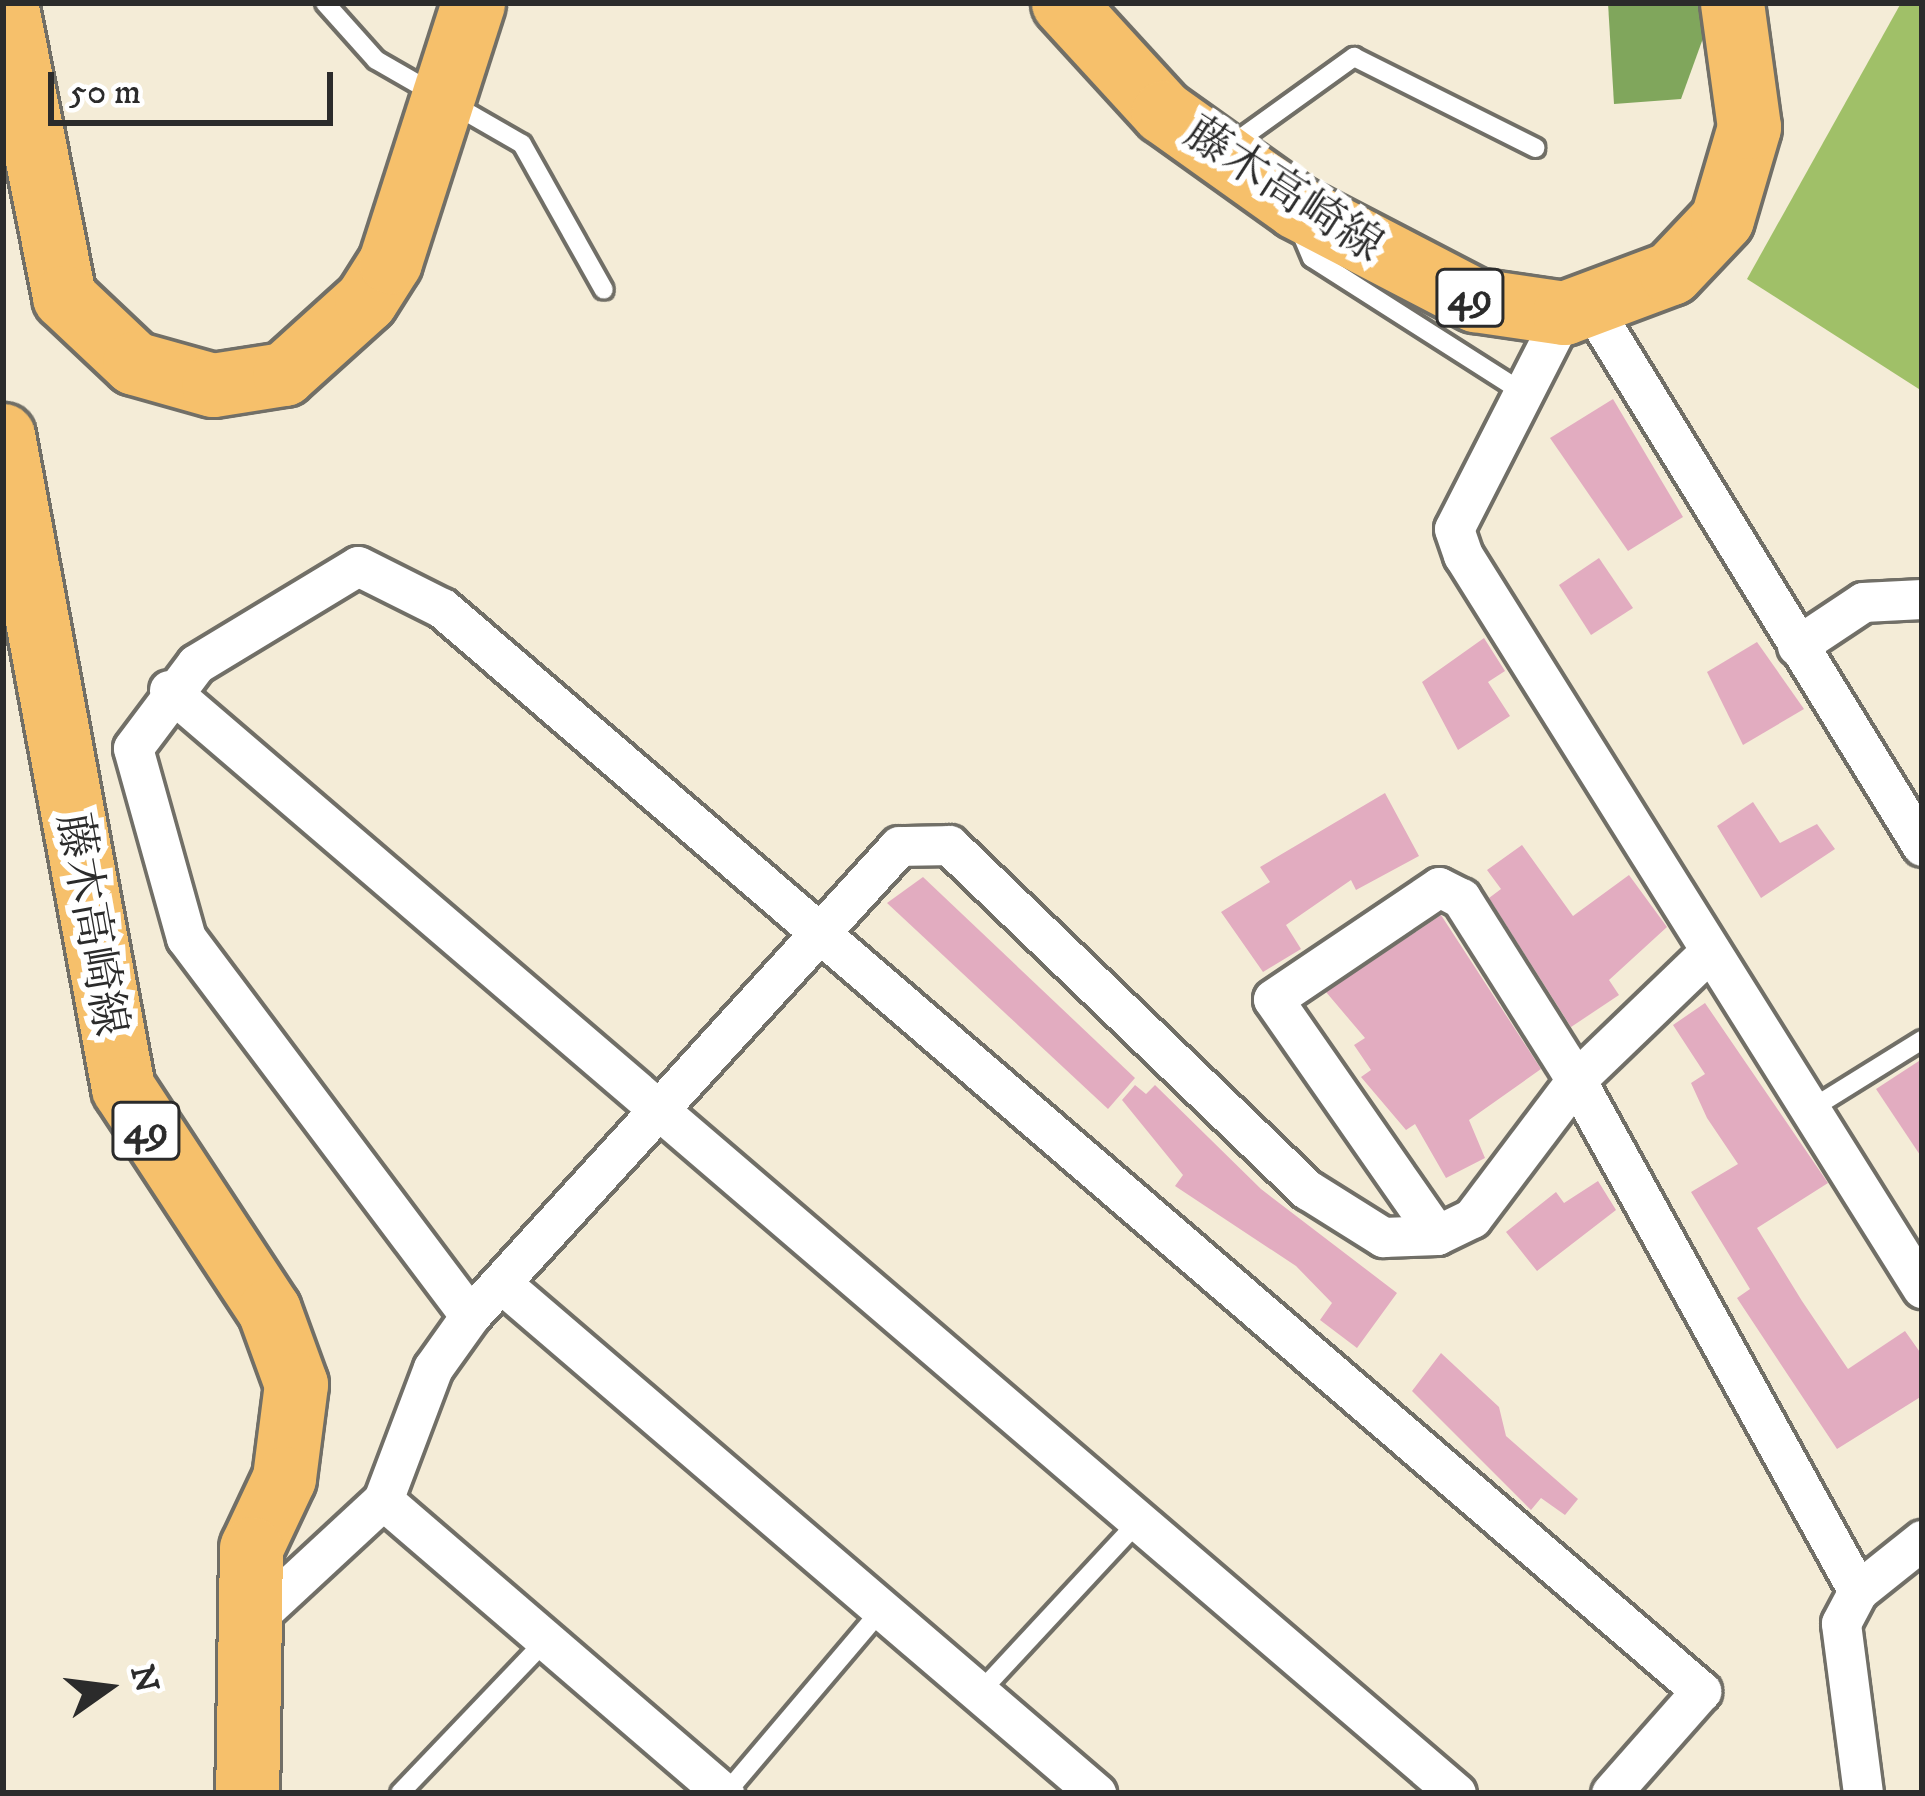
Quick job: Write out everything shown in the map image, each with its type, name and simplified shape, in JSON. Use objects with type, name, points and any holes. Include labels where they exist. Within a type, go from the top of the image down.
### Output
[{"type":"main road","points":[[6,3],[22,241],[64,297],[134,363],[213,385],[284,374],[338,335],[390,262],[473,3]]},
{"type":"main road","name":"藤木高崎線","points":[[1063,3],[1141,92],[1296,207],[1475,300],[1578,310]]},
{"type":"main road","points":[[1578,310],[1698,250],[1739,184],[1750,101],[1732,3]]},
{"type":"main road","name":"藤木高崎線","points":[[3,435],[123,1088],[269,1310],[292,1366],[284,1478],[251,1547],[247,1793]]},
{"type":"street","points":[[1922,846],[1578,310],[1454,529],[1922,1288]]},
{"type":"street","points":[[470,1316],[187,938],[134,748],[169,690],[358,566],[442,608],[819,937],[1702,1691],[1612,1793]]},
{"type":"street","points":[[1797,646],[1863,602],[1922,599]]},
{"type":"street","points":[[169,690],[660,1109],[1135,1526],[1456,1793]]},
{"type":"street","points":[[250,1623],[383,1500],[434,1368],[470,1316],[899,846],[949,845],[1308,1190],[1383,1237],[1437,1235],[1472,1218],[1576,1080],[1710,951]]},
{"type":"street","points":[[1437,1235],[1282,1021],[1277,989],[1448,888],[1576,1080],[1858,1591]]},
{"type":"street","points":[[501,1283],[1096,1793]]},
{"type":"street","points":[[383,1500],[725,1793]]},
{"type":"street","points":[[1863,1793],[1841,1623],[1858,1591],[1922,1540]]},
{"type":"lane","points":[[326,3],[376,60],[522,143],[604,290]]},
{"type":"lane","points":[[1223,154],[1249,123],[1354,57],[1536,148]]},
{"type":"lane","points":[[1296,207],[1312,258],[1528,395]]},
{"type":"lane","points":[[1811,1108],[1922,1040]]},
{"type":"lane","points":[[980,1692],[1135,1526]]},
{"type":"lane","points":[[725,1793],[883,1608]]},
{"type":"lane","points":[[400,1793],[547,1639]]},
{"type":"green space","points":[[1608,3],[1703,3],[1710,19],[1681,99],[1614,104]]},
{"type":"green space","points":[[1901,3],[1922,3],[1922,391],[1747,279]]},
{"type":"building","points":[[1613,399],[1683,517],[1628,551],[1550,438]]},
{"type":"building","points":[[1599,558],[1633,608],[1591,635],[1559,585]]},
{"type":"building","points":[[1484,638],[1505,671],[1488,682],[1510,716],[1458,750],[1422,682]]},
{"type":"building","points":[[1757,642],[1804,709],[1743,745],[1707,672]]},
{"type":"building","points":[[1385,793],[1419,856],[1356,890],[1351,880],[1286,925],[1301,949],[1263,972],[1221,912],[1270,882],[1260,867]]},
{"type":"building","points":[[1753,802],[1780,843],[1817,824],[1835,849],[1761,898],[1717,826]]},
{"type":"building","points":[[1522,845],[1573,916],[1629,875],[1667,927],[1609,980],[1619,995],[1571,1027],[1489,898],[1501,889],[1487,870]]},
{"type":"building","points":[[923,877],[1135,1078],[1108,1109],[887,903]]},
{"type":"building","points":[[1441,915],[1541,1069],[1469,1120],[1485,1158],[1446,1178],[1415,1124],[1406,1130],[1361,1077],[1371,1070],[1354,1045],[1365,1038],[1326,992]]},
{"type":"building","points":[[1705,1003],[1828,1183],[1757,1228],[1802,1301],[1848,1369],[1905,1331],[1922,1355],[1922,1396],[1837,1449],[1737,1298],[1750,1289],[1691,1192],[1738,1164],[1707,1118],[1691,1083],[1705,1074],[1673,1025]]},
{"type":"building","points":[[1922,1059],[1922,1158],[1876,1089]]},
{"type":"building","points":[[1135,1085],[1146,1094],[1155,1085],[1261,1189],[1397,1293],[1357,1348],[1320,1320],[1332,1303],[1296,1266],[1175,1186],[1183,1175],[1122,1100]]},
{"type":"building","points":[[1598,1181],[1616,1210],[1537,1271],[1506,1232],[1556,1192],[1564,1203]]},
{"type":"building","points":[[1441,1353],[1499,1407],[1506,1436],[1578,1499],[1565,1515],[1541,1498],[1531,1510],[1412,1391]]}]
